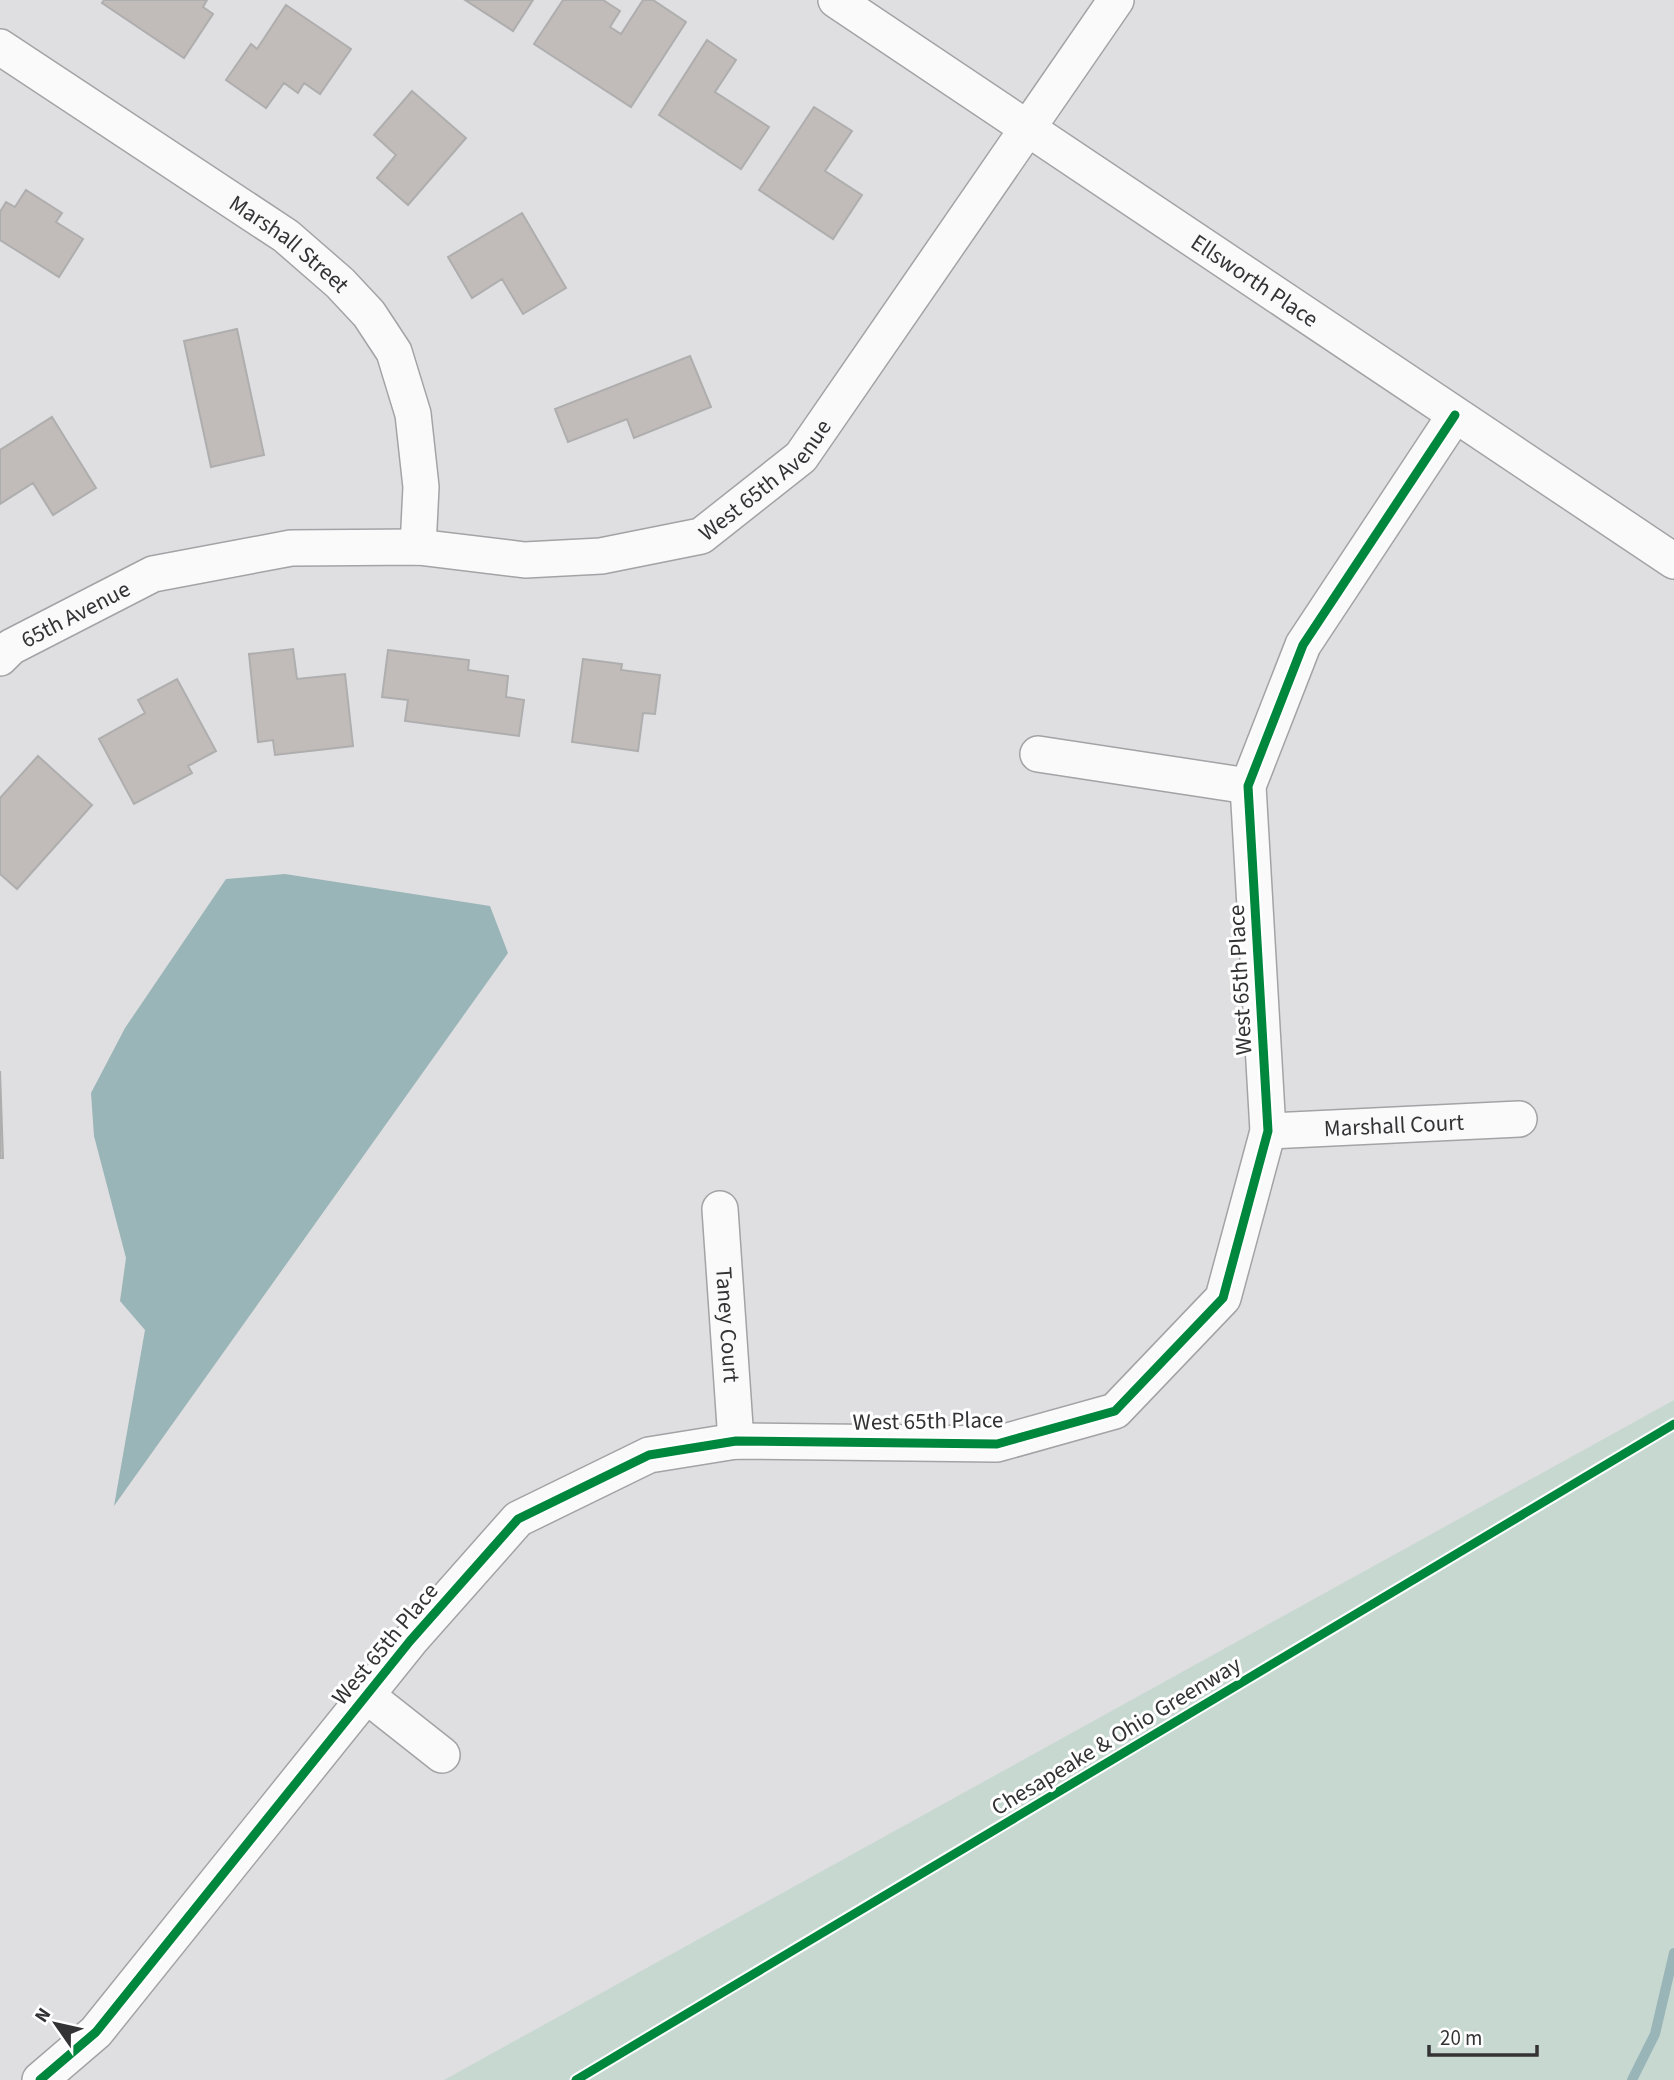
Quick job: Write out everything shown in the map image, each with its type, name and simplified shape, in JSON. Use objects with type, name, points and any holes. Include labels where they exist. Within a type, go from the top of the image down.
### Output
[{"type":"street","name":"Ellsworth Place","points":[[836,0],[1674,561]]},
{"type":"street","name":"West 65th Avenue","points":[[153,574],[291,548],[418,547],[525,560],[601,556],[701,536],[801,457],[1116,0]]},
{"type":"street","name":"Marshall Street","points":[[0,47],[286,236],[340,282],[369,314],[394,352],[413,414],[421,487],[418,547]]},
{"type":"street","name":"West 65th Place","points":[[40,2080],[96,2032],[410,1641],[518,1519],[649,1454],[736,1441],[997,1444],[1115,1410],[1223,1298],[1268,1131],[1248,786],[1303,645],[1455,415]]},
{"type":"street","name":"65th Avenue","points":[[0,658],[11,647],[153,574]]},
{"type":"street","points":[[1038,754],[1248,786]]},
{"type":"street","name":"Marshall Court","points":[[1268,1131],[1520,1119]]},
{"type":"street","name":"Taney Court","points":[[720,1209],[736,1441]]},
{"type":"street","points":[[366,1695],[442,1755]]},
{"type":"shaded area","points":[[1674,1400],[1674,2080],[444,2080]]},
{"type":"water","points":[[285,874],[490,906],[508,953],[114,1506],[145,1330],[120,1301],[126,1258],[94,1136],[91,1093],[125,1028],[226,879]]},
{"type":"building","points":[[104,0],[207,0],[203,7],[213,14],[184,58],[102,3]]},
{"type":"building","points":[[465,0],[533,0],[513,31]]},
{"type":"building","points":[[563,0],[603,0],[620,11],[610,27],[621,34],[643,0],[653,0],[686,22],[631,107],[534,44]]},
{"type":"building","points":[[286,5],[351,49],[320,94],[304,83],[298,93],[284,83],[266,108],[226,80],[251,44],[257,49]]},
{"type":"building","points":[[707,40],[736,60],[715,92],[769,127],[741,169],[659,115]]},
{"type":"building","points":[[412,91],[466,138],[408,205],[377,178],[396,155],[374,135]]},
{"type":"building","points":[[814,107],[852,131],[825,171],[862,195],[833,239],[759,190]]},
{"type":"building","points":[[26,190],[62,213],[56,222],[83,239],[59,277],[0,240],[0,212],[6,202],[15,207]]},
{"type":"building","points":[[522,213],[566,288],[523,314],[502,279],[472,298],[448,257]]},
{"type":"building","points":[[237,329],[264,455],[211,467],[184,341]]},
{"type":"building","points":[[690,356],[711,407],[634,438],[627,419],[568,442],[555,409]]},
{"type":"building","points":[[52,417],[96,488],[53,515],[33,483],[0,504],[0,450]]},
{"type":"building","points":[[293,649],[297,679],[345,674],[353,746],[275,755],[273,740],[258,742],[249,654]]},
{"type":"building","points":[[388,650],[469,660],[468,670],[508,676],[506,697],[524,700],[519,736],[405,721],[408,700],[382,697]]},
{"type":"building","points":[[583,659],[622,664],[621,670],[660,675],[655,714],[643,713],[638,751],[572,742]]},
{"type":"building","points":[[177,679],[216,751],[188,766],[192,773],[134,804],[99,739],[145,713],[138,700]]},
{"type":"building","points":[[38,756],[92,805],[17,889],[0,874],[0,798]]},
{"type":"building","points":[[0,1071],[3,1158],[0,1158]]},
{"type":"waterway","points":[[1632,2080],[1655,2034],[1674,1953]]},
{"type":"cycle path","points":[[40,2080],[96,2032],[410,1641],[518,1519],[649,1455],[736,1441],[997,1444],[1115,1411],[1223,1298],[1268,1131],[1248,786],[1303,645],[1455,415]]},
{"type":"cycle path","name":"Chesapeake & Ohio Greenway","points":[[576,2080],[1674,1424]]}]
